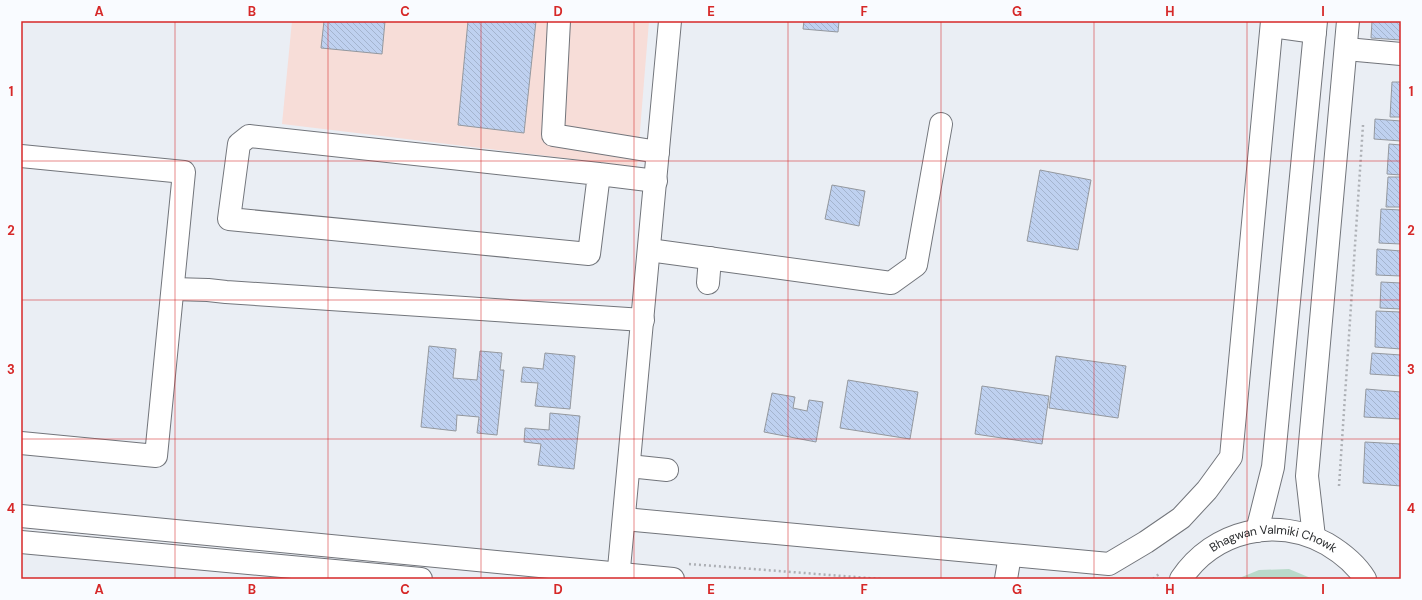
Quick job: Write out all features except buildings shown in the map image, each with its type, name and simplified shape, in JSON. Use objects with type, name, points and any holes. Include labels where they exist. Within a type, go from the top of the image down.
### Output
[{"type":"street","points":[[558,21],[553,135],[658,152]]},
{"type":"street","points":[[619,576],[670,21]]},
{"type":"street","points":[[1314,537],[1307,476],[1348,21]]},
{"type":"street","points":[[624,519],[1109,564],[1146,542],[1181,518],[1208,490],[1231,457],[1272,24],[1316,26],[1273,467],[1257,531]]},
{"type":"street","points":[[1346,49],[1401,54]]},
{"type":"street","points":[[649,250],[891,283],[916,265],[941,124]]},
{"type":"street","points":[[599,174],[589,254],[229,219],[239,144],[250,136],[656,180]]},
{"type":"street","points":[[21,156],[184,172],[156,456],[21,443]]},
{"type":"street","points":[[708,283],[710,258]]},
{"type":"street","points":[[173,290],[208,290],[643,320]]},
{"type":"street","points":[[629,466],[667,470]]},
{"type":"street","points":[[21,516],[619,576],[679,571]]},
{"type":"street","name":"Bhagwan Valmiki Chowk","points":[[1181,579],[1193,564],[1207,551],[1222,542],[1233,537],[1257,531],[1271,530],[1286,530],[1314,537],[1340,551],[1361,572],[1365,579]]},
{"type":"street","points":[[21,542],[421,579]]},
{"type":"street","points":[[1006,579],[1010,555]]},
{"type":"path","points":[[1339,486],[1363,125]]},
{"type":"path","points":[[679,571],[881,579]]},
{"type":"shaded area","points":[[292,21],[649,21],[637,167],[282,124]]},
{"type":"green space","points":[[1289,569],[1313,579],[1237,579],[1259,570]]}]
